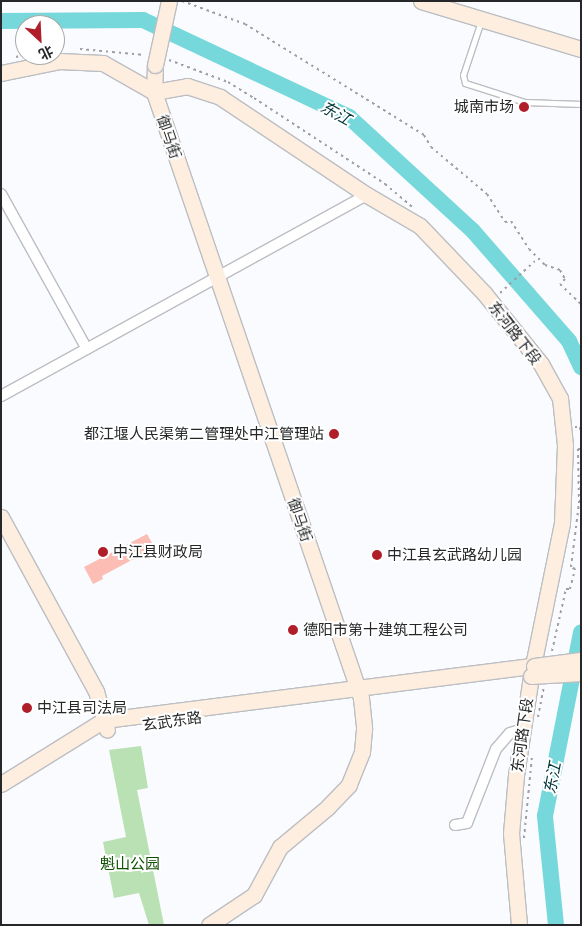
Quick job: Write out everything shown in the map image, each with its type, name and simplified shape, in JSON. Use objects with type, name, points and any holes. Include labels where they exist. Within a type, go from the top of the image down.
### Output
[{"type":"street","name":"御马街","points":[[169,1],[155,65],[154,92],[360,693],[364,728],[362,752],[349,784],[328,807],[280,847],[254,895],[210,925]]},
{"type":"street","points":[[421,1],[581,49]]},
{"type":"street","points":[[1,73],[59,62],[103,63],[154,92]]},
{"type":"street","name":"东河路下段","points":[[154,92],[187,86],[220,97],[367,196],[420,226],[484,293],[541,364],[560,398],[566,446],[562,523],[523,729],[511,833],[519,925]]},
{"type":"street","points":[[1,194],[86,348]]},
{"type":"street","points":[[1,396],[367,196]]},
{"type":"street","points":[[1,517],[96,691],[106,725]]},
{"type":"street","points":[[533,671],[581,660]]},
{"type":"street","points":[[533,671],[581,673]]},
{"type":"street","name":"玄武东路","points":[[1,784],[106,725],[533,671]]},
{"type":"street","name":"玄武东路","points":[[1,796],[106,725]]},
{"type":"street","points":[[455,825],[467,823],[496,750],[510,734],[523,729]]},
{"type":"lane","points":[[481,19],[463,75],[466,83],[525,102],[581,104]]},
{"type":"path","points":[[182,1],[245,24],[424,135],[431,147],[487,194],[504,222],[511,221],[529,249],[552,269],[560,270],[565,279],[560,284],[581,304]]},
{"type":"path","points":[[401,202],[404,198]]},
{"type":"path","points":[[496,297],[535,261]]},
{"type":"path","points":[[581,793],[581,871]]},
{"type":"green space","name":"魁山公园","points":[[141,746],[148,788],[137,790],[164,925],[149,925],[139,893],[114,898],[103,842],[126,837],[109,750]]},
{"type":"building","points":[[147,534],[156,550],[146,555],[145,553],[102,576],[103,579],[93,584],[84,567]]},
{"type":"waterway","name":"东江","points":[[1,21],[143,20],[349,117],[473,231],[569,341],[581,367]]},
{"type":"waterway","name":"东江","points":[[556,925],[545,816],[581,632]]},
{"type":"place","name":"城南市场","points":[[524,107]]},
{"type":"place","name":"都江堰人民渠第二管理处中江管理站","points":[[334,434]]},
{"type":"place","name":"中江县财政局","points":[[103,552]]},
{"type":"place","name":"中江县玄武路幼儿园","points":[[377,555]]},
{"type":"place","name":"德阳市第十建筑工程公司","points":[[293,630]]},
{"type":"place","name":"中江县司法局","points":[[27,708]]}]
